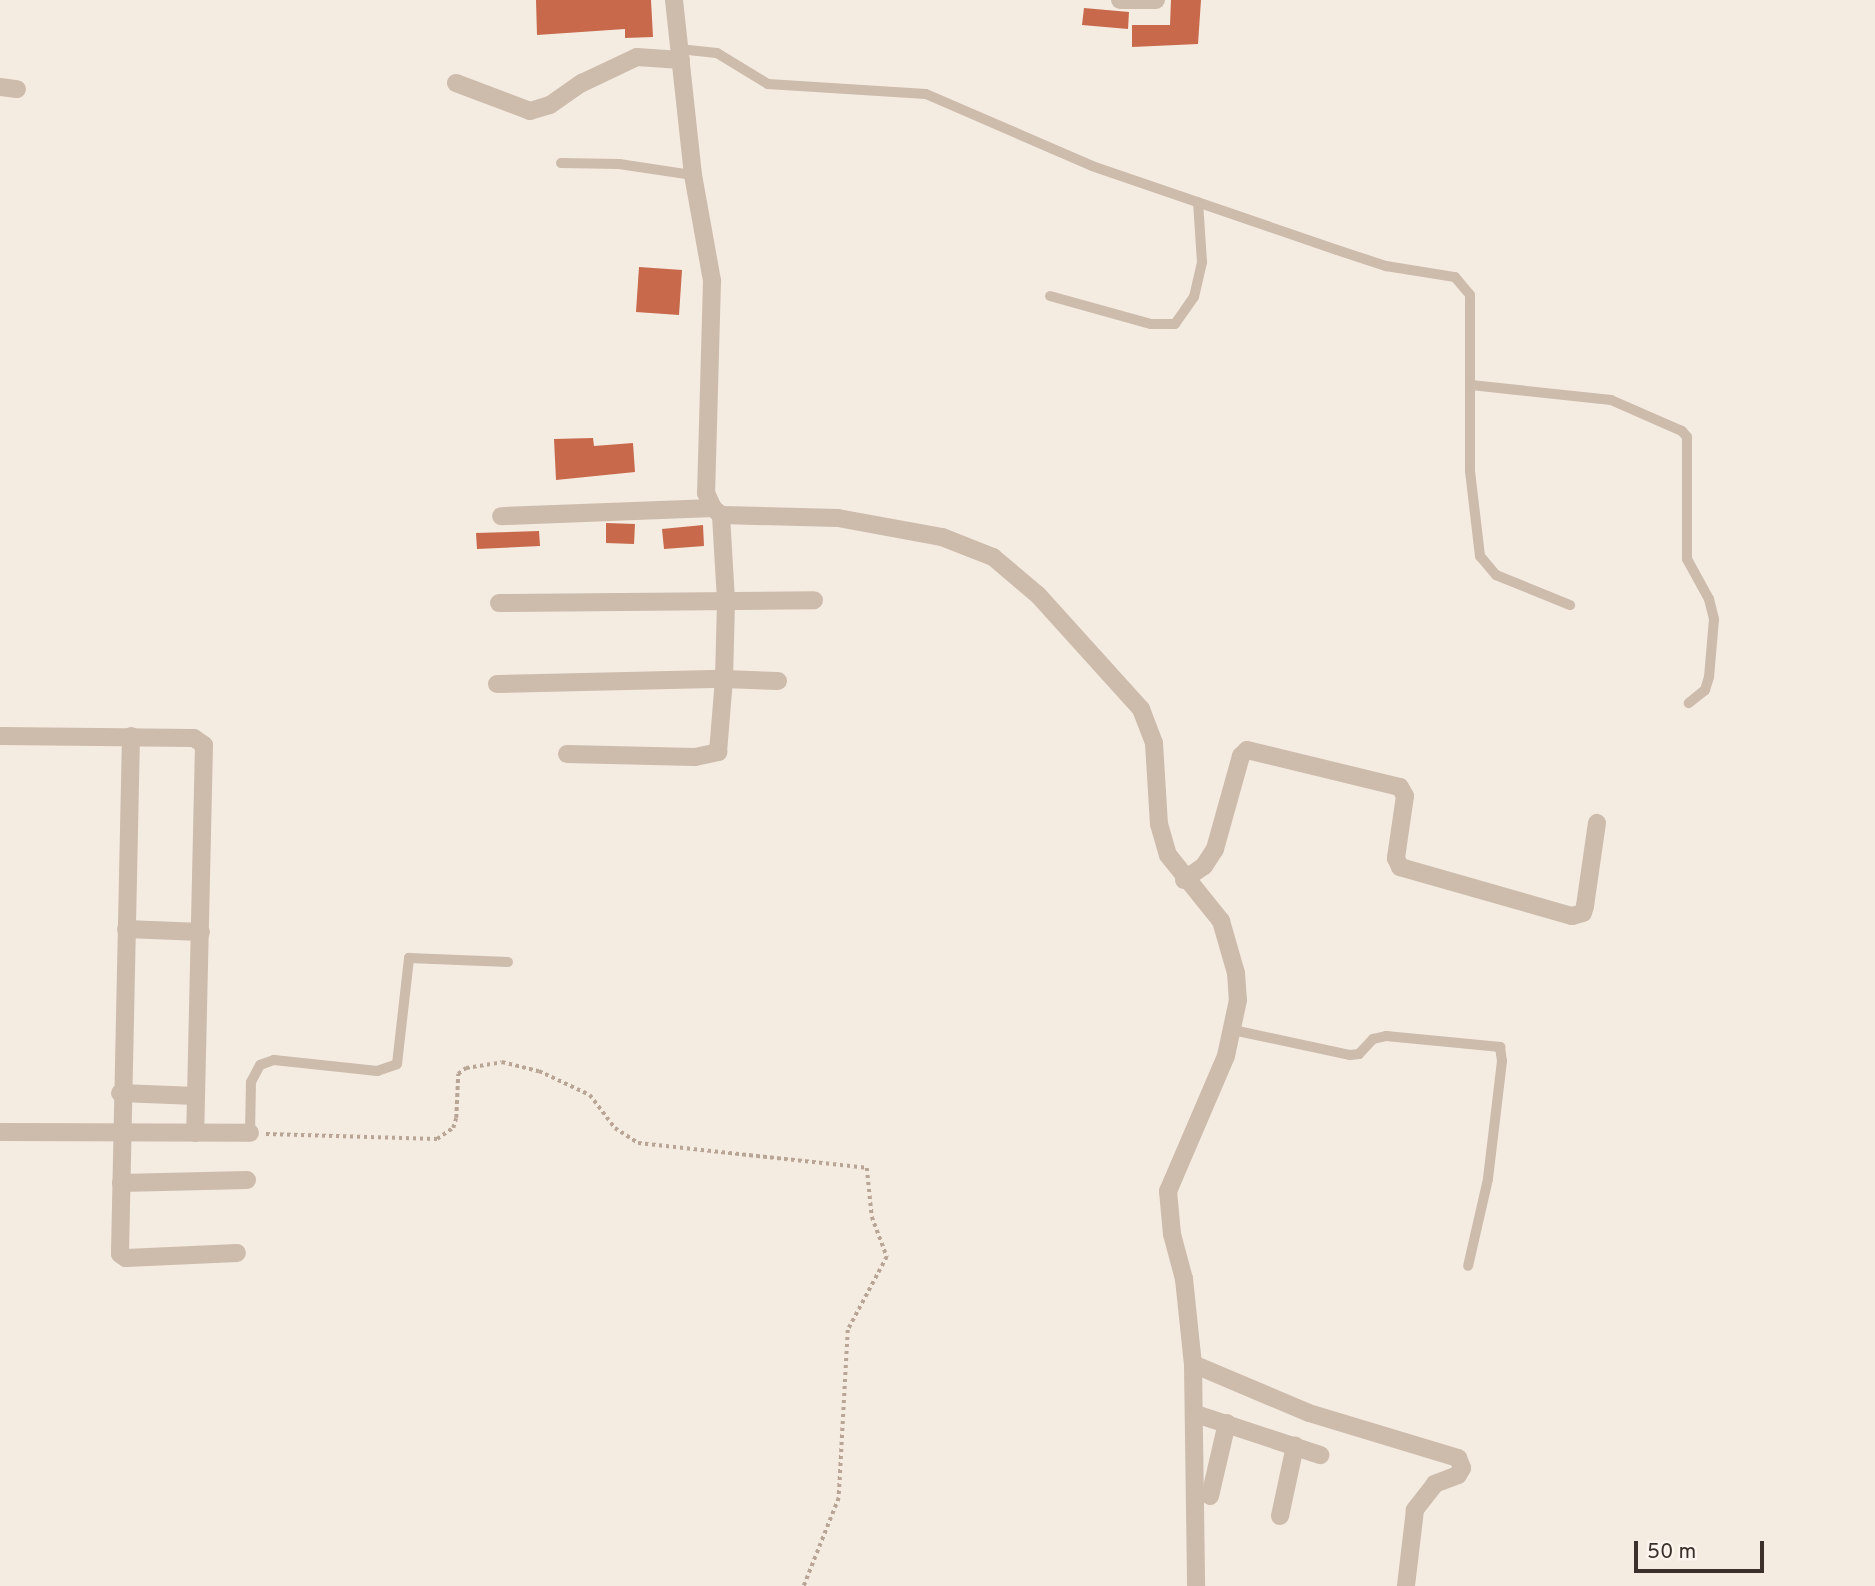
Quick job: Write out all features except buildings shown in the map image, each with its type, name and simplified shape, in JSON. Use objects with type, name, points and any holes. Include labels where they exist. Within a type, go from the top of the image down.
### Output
[{"type":"street","points":[[567,754],[695,757],[718,752],[724,679],[726,600],[717,512],[706,493],[712,281],[693,175],[674,0]]},
{"type":"street","points":[[1120,0],[1156,0]]},
{"type":"street","points":[[456,83],[530,111],[550,105],[582,83],[637,57],[680,55]]},
{"type":"street","points":[[500,516],[717,512],[838,518],[942,537],[993,557],[1038,595],[1141,709],[1154,743],[1159,824],[1168,856],[1184,880],[1221,921],[1231,945],[1238,1000],[1226,1056],[1168,1191],[1172,1234],[1184,1279],[1193,1364],[1196,1414],[1196,1586]]},
{"type":"street","points":[[499,603],[814,600]]},
{"type":"street","points":[[497,684],[724,679],[778,681]]},
{"type":"street","points":[[1,736],[194,738],[204,745],[195,1133]]},
{"type":"street","points":[[131,736],[120,1093],[122,1257],[237,1253]]},
{"type":"street","points":[[1184,880],[1204,866],[1215,849],[1241,756],[1247,750],[1400,787],[1405,796],[1396,858],[1401,867],[1572,916],[1583,913],[1585,906],[1597,823]]},
{"type":"street","points":[[126,929],[201,932]]},
{"type":"street","points":[[120,1093],[196,1096]]},
{"type":"street","points":[[0,1132],[121,1135],[250,1133]]},
{"type":"street","points":[[121,1183],[247,1180]]},
{"type":"street","points":[[1193,1364],[1309,1413],[1458,1458],[1462,1468],[1458,1475],[1435,1484],[1415,1510],[1406,1586]]},
{"type":"street","points":[[1196,1414],[1320,1455]]},
{"type":"street","points":[[1210,1496],[1227,1423]]},
{"type":"street","points":[[1280,1516],[1294,1446]]},
{"type":"lane","points":[[680,55],[717,53],[768,84],[926,94],[1092,166],[1386,266],[1455,277],[1470,295],[1470,471],[1480,556],[1496,575],[1570,605]]},
{"type":"lane","points":[[561,163],[619,164],[693,175]]},
{"type":"lane","points":[[1051,296],[1151,324],[1175,324],[1194,297],[1202,262],[1198,202]]},
{"type":"lane","points":[[1471,385],[1611,400],[1682,430],[1687,437],[1687,559],[1709,599],[1713,619],[1709,677],[1704,690],[1689,703]]},
{"type":"lane","points":[[250,1133],[251,1082],[260,1065],[274,1060],[377,1071],[397,1064],[410,958],[508,962]]},
{"type":"lane","points":[[1233,1030],[1350,1055],[1359,1055],[1373,1039],[1386,1036],[1500,1047],[1502,1061],[1488,1179],[1468,1266]]},
{"type":"path","points":[[250,1133],[437,1139],[453,1128],[458,1074],[466,1068],[502,1062],[540,1071],[590,1095],[615,1128],[638,1143],[867,1168],[872,1217],[887,1257],[848,1330],[839,1498],[804,1586]]}]
